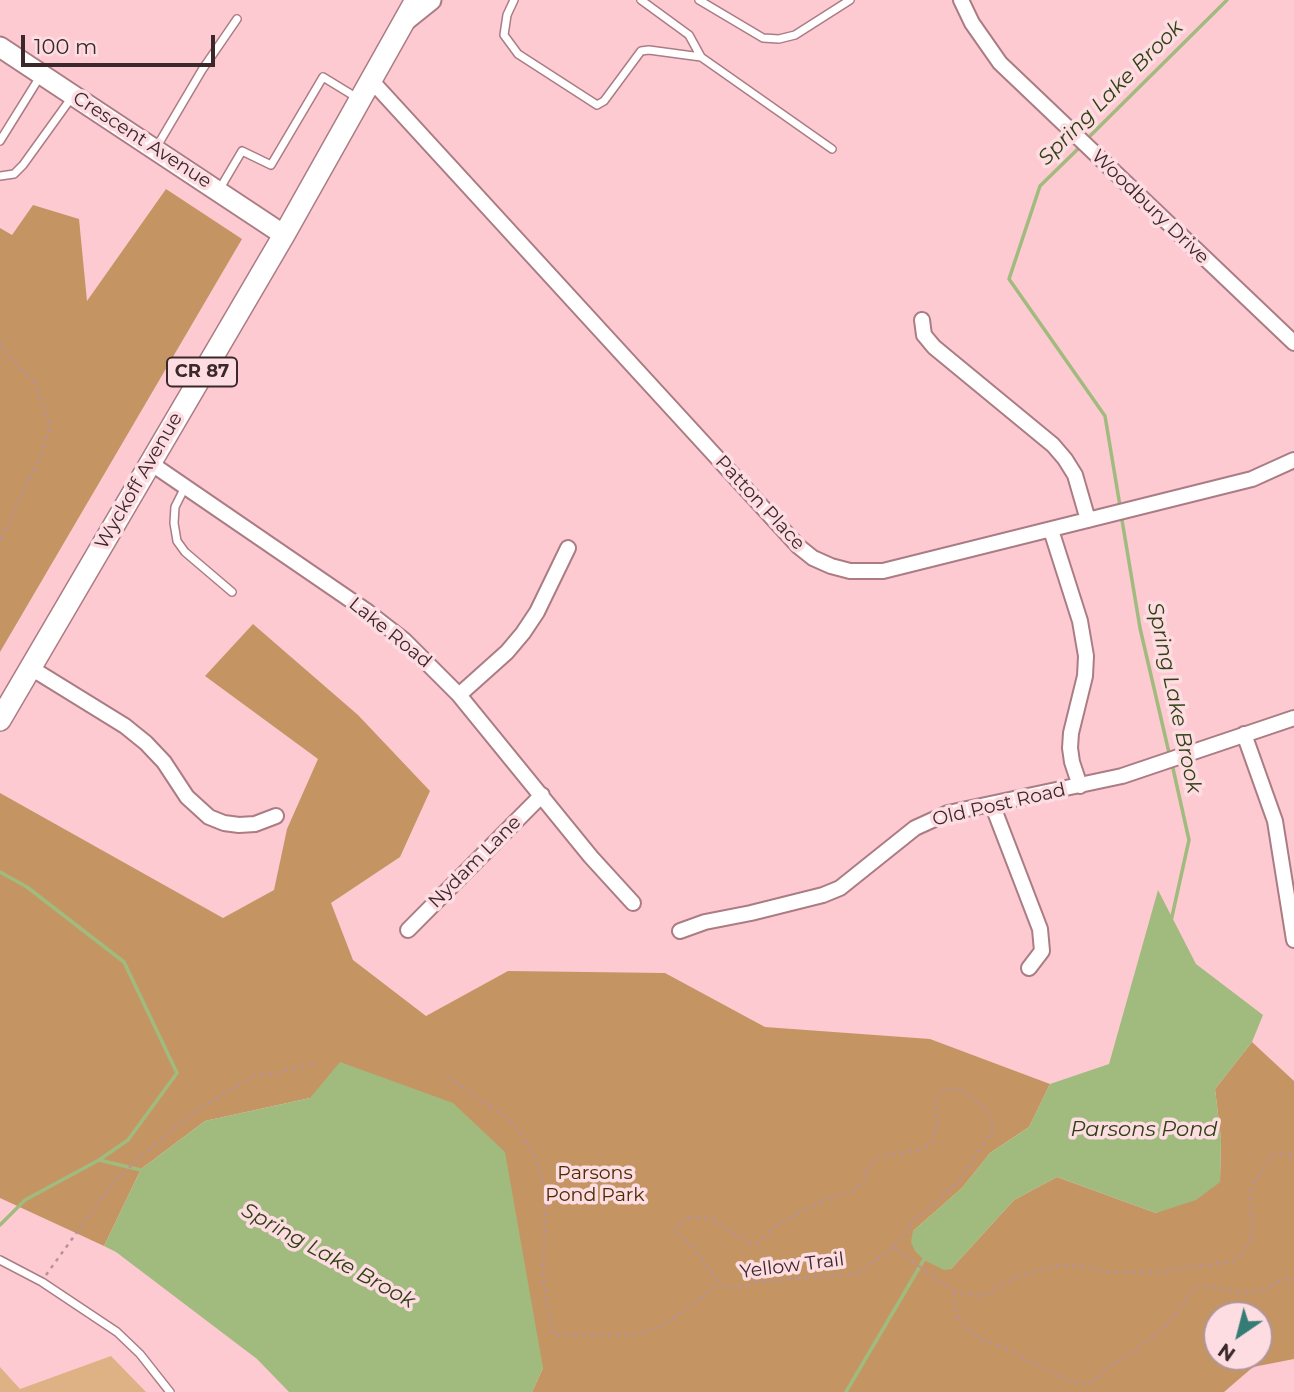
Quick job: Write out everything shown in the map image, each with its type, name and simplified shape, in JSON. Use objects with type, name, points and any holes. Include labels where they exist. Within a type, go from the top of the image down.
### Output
[{"type":"main road","name":"Wyckoff Avenue","points":[[0,720],[284,235],[416,0]]},
{"type":"street","name":"Wyckoff Avenue","points":[[403,23],[431,0]]},
{"type":"street","name":"Woodbury Drive","points":[[961,0],[972,23],[1000,63],[1294,343]]},
{"type":"street","name":"Crescent Avenue","points":[[2,51],[42,74],[284,235]]},
{"type":"street","name":"Patton Place","points":[[370,79],[798,546],[813,558],[831,566],[850,571],[883,571],[1252,480],[1294,460]]},
{"type":"street","points":[[922,320],[924,335],[934,347],[1053,445],[1065,459],[1075,475],[1088,520]]},
{"type":"street","name":"Lake Road","points":[[149,462],[368,612],[404,640],[458,695],[587,851],[633,902]]},
{"type":"street","points":[[1051,530],[1086,648],[1085,676],[1070,748],[1080,786]]},
{"type":"street","points":[[458,695],[507,652],[523,633],[537,612],[568,548]]},
{"type":"street","points":[[31,668],[125,726],[146,743],[164,762],[187,797],[209,817],[239,825],[255,824],[276,816]]},
{"type":"street","name":"Old Post Road","points":[[681,931],[705,922],[751,914],[823,895],[856,877],[915,828],[947,813],[1144,770],[1294,718]]},
{"type":"street","points":[[1244,734],[1275,821],[1294,940]]},
{"type":"street","name":"Nydam Lane","points":[[408,930],[542,795]]},
{"type":"street","points":[[992,804],[1040,929],[1042,951],[1029,968]]},
{"type":"lane","points":[[514,0],[507,15],[504,35],[518,54],[597,105],[604,101],[641,51],[701,57],[832,149]]},
{"type":"lane","points":[[641,0],[690,34],[701,57]]},
{"type":"lane","points":[[699,0],[763,38],[779,38],[795,35],[850,0]]},
{"type":"lane","points":[[156,149],[202,70],[237,19]]},
{"type":"lane","points":[[0,141],[42,74]]},
{"type":"lane","points":[[218,191],[242,151],[271,165],[323,77],[359,99]]},
{"type":"lane","points":[[0,176],[14,174],[23,165],[74,95]]},
{"type":"lane","points":[[185,487],[175,507],[177,541],[185,552],[232,592]]},
{"type":"lane","points":[[0,1260],[42,1282],[117,1332],[140,1354],[170,1392]]},
{"type":"path","points":[[0,342],[4,351],[35,383],[50,425],[42,453],[0,541]]},
{"type":"path","points":[[42,1282],[114,1181],[197,1110],[255,1075],[272,1074],[318,1063]]},
{"type":"path","points":[[447,1076],[511,1121],[532,1150],[546,1192],[543,1278],[553,1335],[630,1335],[660,1327],[720,1284]]},
{"type":"path","name":"Yellow Trail","points":[[943,1089],[961,1089],[992,1119],[992,1131],[959,1181],[914,1220],[894,1248],[858,1273],[756,1282],[738,1288],[720,1284],[690,1244],[677,1234],[675,1230],[678,1224],[690,1217],[710,1219],[751,1244],[757,1244],[775,1226],[828,1198],[855,1190],[864,1181],[867,1168],[878,1157],[923,1149],[933,1140],[937,1124],[934,1103],[943,1089]]},
{"type":"path","points":[[894,1248],[954,1290],[983,1296],[1013,1278],[1054,1266],[1073,1265],[1111,1272],[1149,1273],[1239,1258],[1249,1242],[1253,1224],[1251,1187],[1273,1154],[1294,1155]]},
{"type":"path","points":[[954,1290],[955,1313],[982,1340],[1003,1347],[1067,1380],[1087,1385],[1107,1367],[1136,1350],[1167,1325],[1196,1286],[1242,1293],[1261,1291],[1281,1280],[1294,1279]]},
{"type":"shaded area","points":[[111,1356],[146,1392],[0,1392],[0,1367],[20,1389]]},
{"type":"green space","points":[[166,189],[242,239],[0,652],[0,228],[12,235],[33,205],[79,219],[87,301]]},
{"type":"green space","name":"Parsons Pond Park","points":[[253,624],[358,715],[430,791],[400,857],[331,903],[353,960],[426,1016],[508,971],[665,973],[765,1027],[930,1039],[1050,1084],[1029,1127],[990,1153],[962,1188],[913,1231],[951,1269],[1014,1200],[1057,1177],[1156,1213],[1220,1181],[1221,1139],[1215,1089],[1252,1042],[1294,1081],[1294,1359],[1273,1363],[1273,1301],[1203,1301],[1203,1371],[1248,1371],[1224,1392],[532,1392],[543,1368],[310,1098],[205,1121],[141,1169],[104,1246],[0,1198],[0,793],[223,918],[274,890],[287,829],[318,759],[205,676]]},
{"type":"water","name":"Parsons Pond","points":[[1158,890],[1196,964],[1263,1015],[1252,1042],[1215,1089],[1221,1139],[1220,1182],[1196,1200],[1156,1213],[1057,1177],[1014,1200],[951,1269],[944,1270],[924,1260],[911,1242],[913,1231],[962,1188],[990,1153],[1029,1127],[1050,1084],[1109,1064]]},
{"type":"water","points":[[340,1062],[453,1103],[505,1152],[543,1368],[532,1392],[289,1392],[257,1359],[116,1252],[104,1246],[141,1169],[205,1121],[310,1098]]},
{"type":"waterway","name":"Spring Lake Brook","points":[[1087,139],[1227,0]]},
{"type":"waterway","name":"Spring Lake Brook","points":[[1082,145],[1040,186],[1009,279],[1105,416],[1120,506]]},
{"type":"waterway","name":"Spring Lake Brook","points":[[1121,514],[1140,628],[1170,757]]},
{"type":"waterway","name":"Spring Lake Brook","points":[[1171,921],[1189,840],[1172,764]]},
{"type":"waterway","points":[[0,872],[27,887],[124,962],[177,1073],[128,1140],[99,1160],[25,1200],[0,1225]]},
{"type":"waterway","name":"Spring Lake Brook","points":[[99,1160],[145,1171]]},
{"type":"waterway","name":"Spring Lake Brook","points":[[846,1392],[926,1256]]}]
